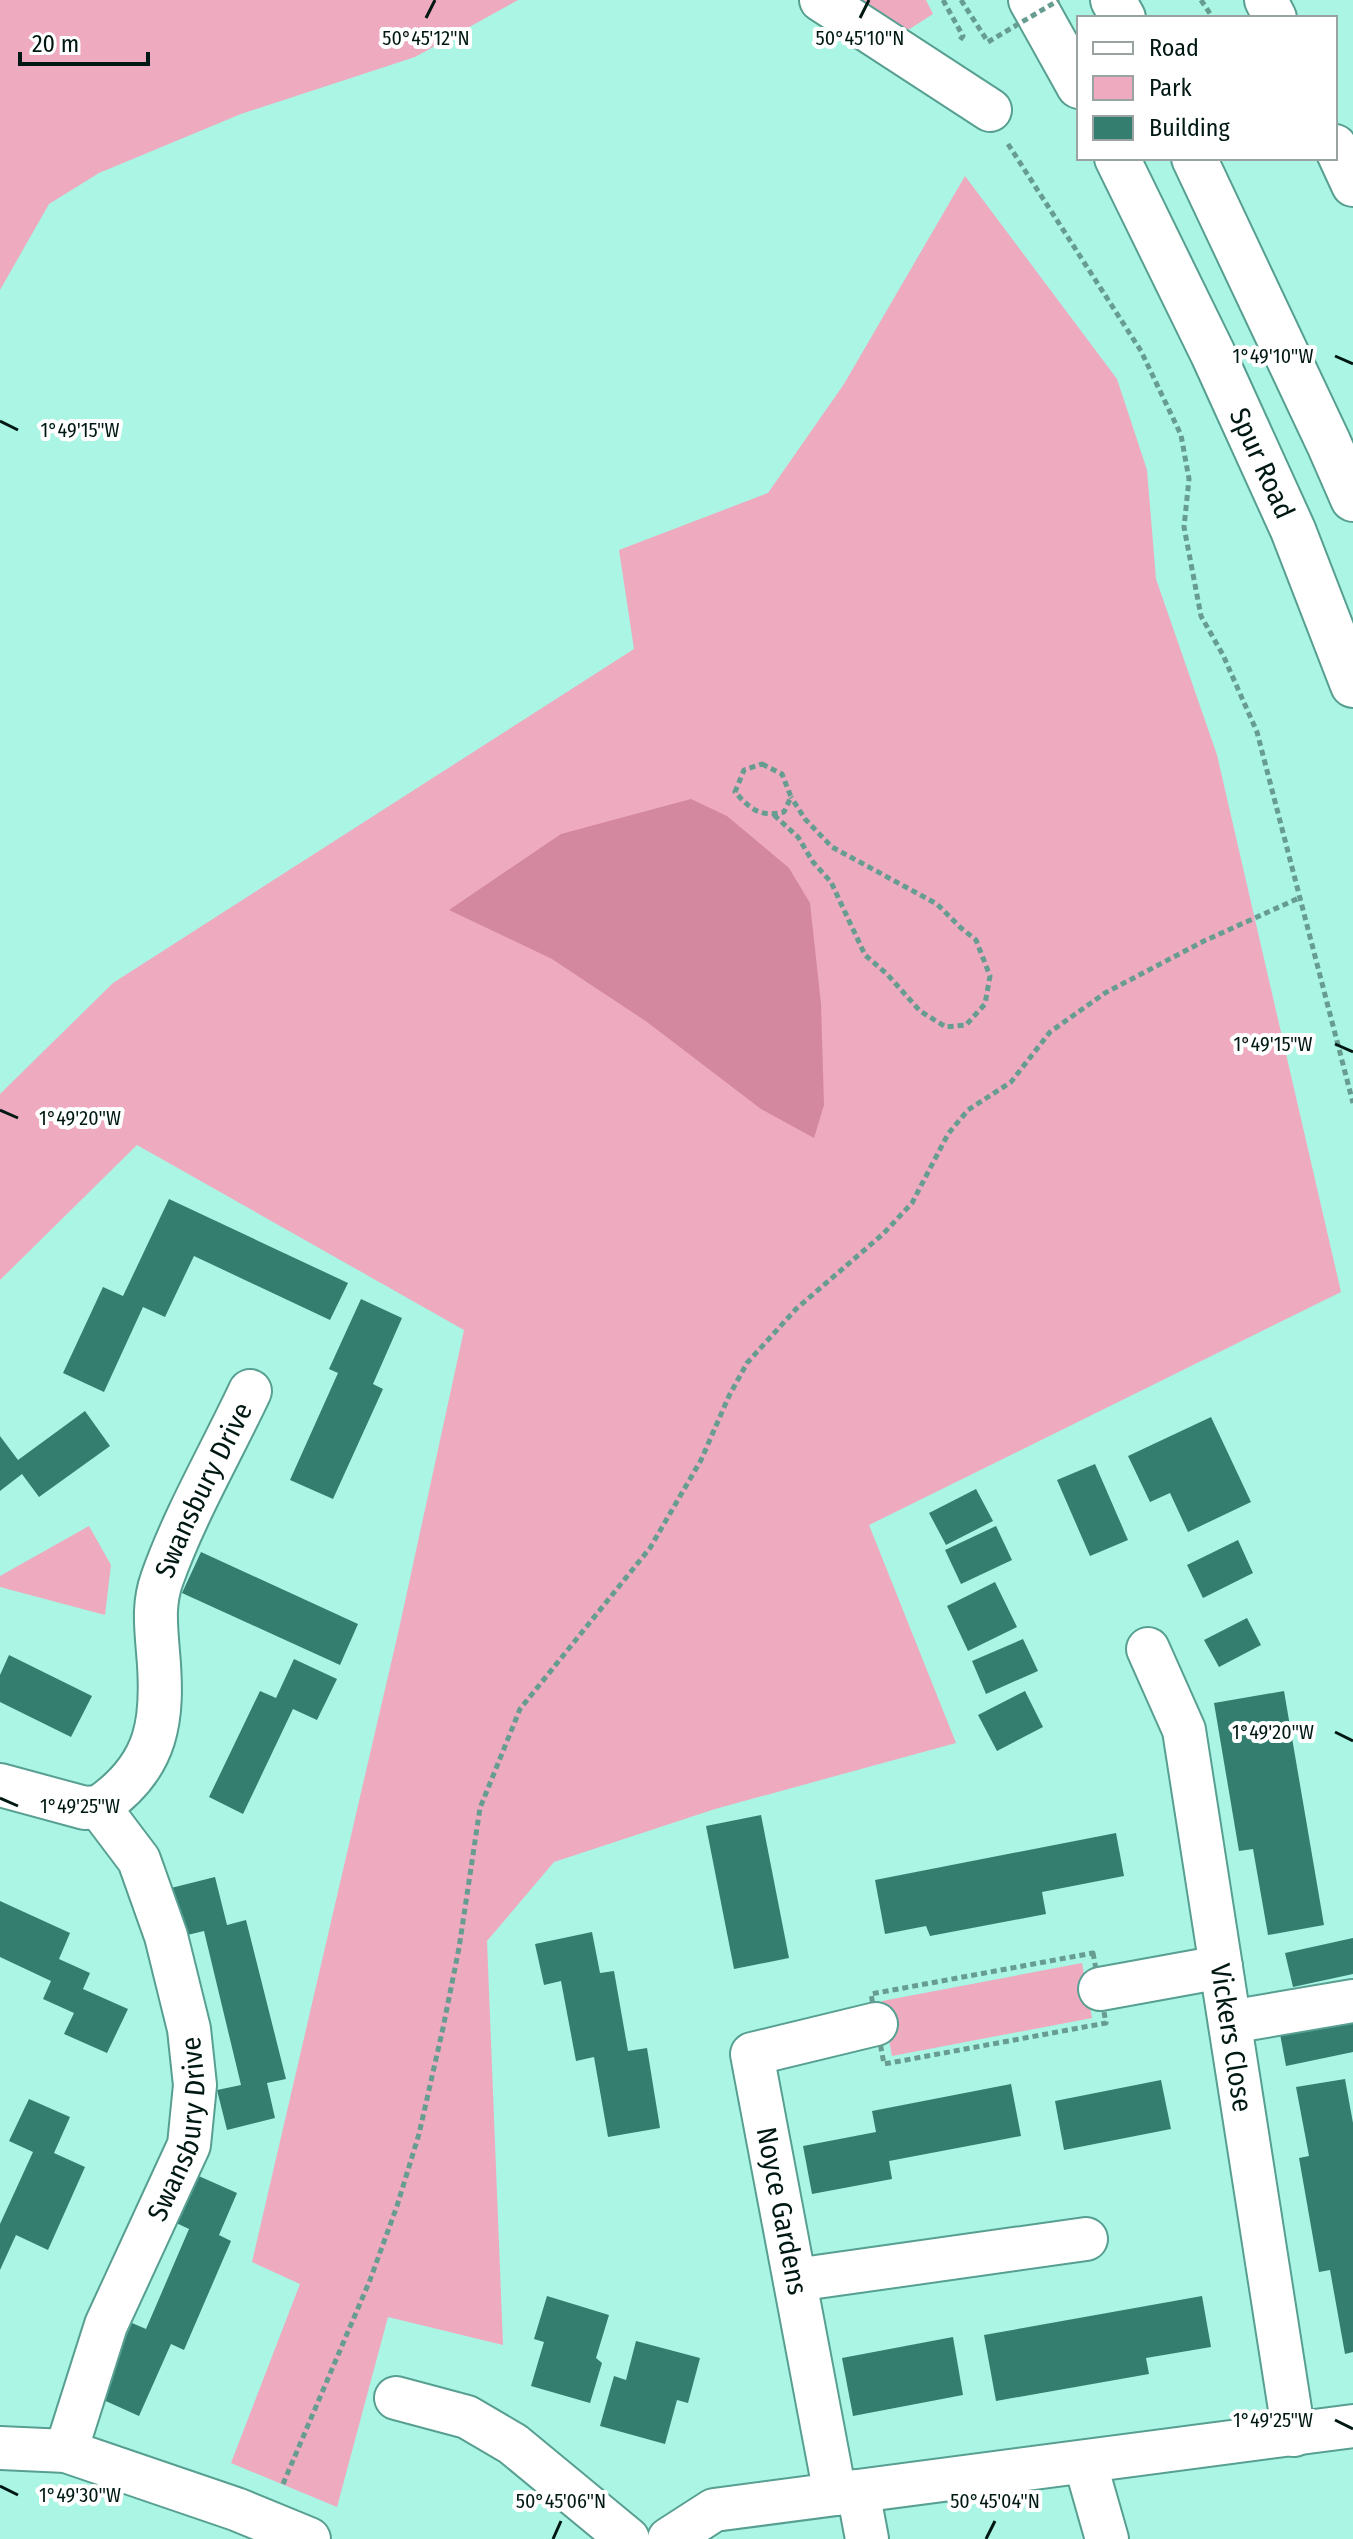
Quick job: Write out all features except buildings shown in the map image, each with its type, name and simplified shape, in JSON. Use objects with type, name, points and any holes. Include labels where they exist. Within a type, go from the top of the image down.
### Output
[{"type":"highway","points":[[1031,0],[1077,82]]},
{"type":"highway","name":"Spur Road","points":[[1118,160],[1213,354],[1293,530],[1353,685]]},
{"type":"highway","points":[[1195,160],[1353,499]]},
{"type":"street","points":[[821,0],[990,110]]},
{"type":"street","name":"Swansbury Drive","points":[[66,2451],[106,2325],[189,2145],[195,2085],[189,2029],[166,1936],[139,1860],[99,1807],[118,1794],[133,1777],[157,1733],[162,1696],[155,1605],[158,1592],[178,1542],[250,1391]]},
{"type":"street","name":"Vickers Close","points":[[1148,1649],[1184,1730],[1294,2435]]},
{"type":"street","points":[[0,1785],[85,1808],[99,1807]]},
{"type":"street","points":[[1100,1989],[1221,1967]]},
{"type":"street","points":[[1230,2022],[1353,2001]]},
{"type":"street","name":"Noyce Gardens","points":[[867,2539],[846,2493],[795,2280],[752,2054],[876,2024]]},
{"type":"street","points":[[795,2280],[1086,2239]]},
{"type":"street","points":[[396,2398],[467,2417],[513,2444],[628,2539]]},
{"type":"street","points":[[669,2539],[714,2510],[1353,2426]]},
{"type":"street","points":[[0,2448],[66,2451],[236,2509],[309,2539]]},
{"type":"street","points":[[1085,2462],[1107,2539]]},
{"type":"path","points":[[961,0],[988,42],[1059,0]]},
{"type":"path","points":[[990,110],[1016,159],[1141,351],[1181,435],[1189,479],[1184,527],[1201,616],[1223,655],[1257,732],[1353,1103]]},
{"type":"path","points":[[774,815],[798,837],[813,862],[831,882],[865,955],[920,1011],[946,1027],[966,1025],[985,1004],[990,976],[976,940],[937,904],[832,847],[805,819],[791,797],[782,774],[762,764],[744,770],[735,792],[752,811],[774,815],[784,812],[791,797]]},
{"type":"path","points":[[266,2522],[370,2280],[397,2206],[419,2134],[443,2028],[459,1948],[480,1808],[520,1709],[650,1548],[701,1460],[747,1363],[796,1309],[883,1234],[912,1203],[948,1134],[968,1110],[1011,1082],[1050,1032],[1105,993],[1204,941],[1299,898]]},
{"type":"path","points":[[1093,1953],[1100,1989],[1106,2023],[884,2064],[871,1994],[1093,1953]]},
{"type":"green space","points":[[0,0],[518,0],[415,57],[241,114],[99,173],[49,204],[0,290]]},
{"type":"green space","points":[[858,0],[926,0],[933,14],[905,32]]},
{"type":"green space","points":[[965,176],[1117,379],[1147,470],[1156,579],[1217,755],[1341,1292],[869,1525],[956,1743],[715,1809],[554,1862],[487,1941],[503,2345],[388,2317],[337,2507],[231,2463],[300,2284],[252,2262],[399,1629],[464,1330],[137,1145],[0,1280],[0,1094],[113,983],[634,649],[619,550],[768,493],[844,384]]},
{"type":"green space","points":[[89,1526],[111,1565],[105,1615],[0,1587],[0,1576]]},
{"type":"green space","points":[[1082,1963],[1092,2018],[892,2056],[882,2001]]},
{"type":"shaded area","points":[[691,799],[727,816],[789,868],[810,903],[821,1004],[824,1105],[814,1138],[761,1109],[647,1022],[552,959],[449,910],[561,834]]}]
